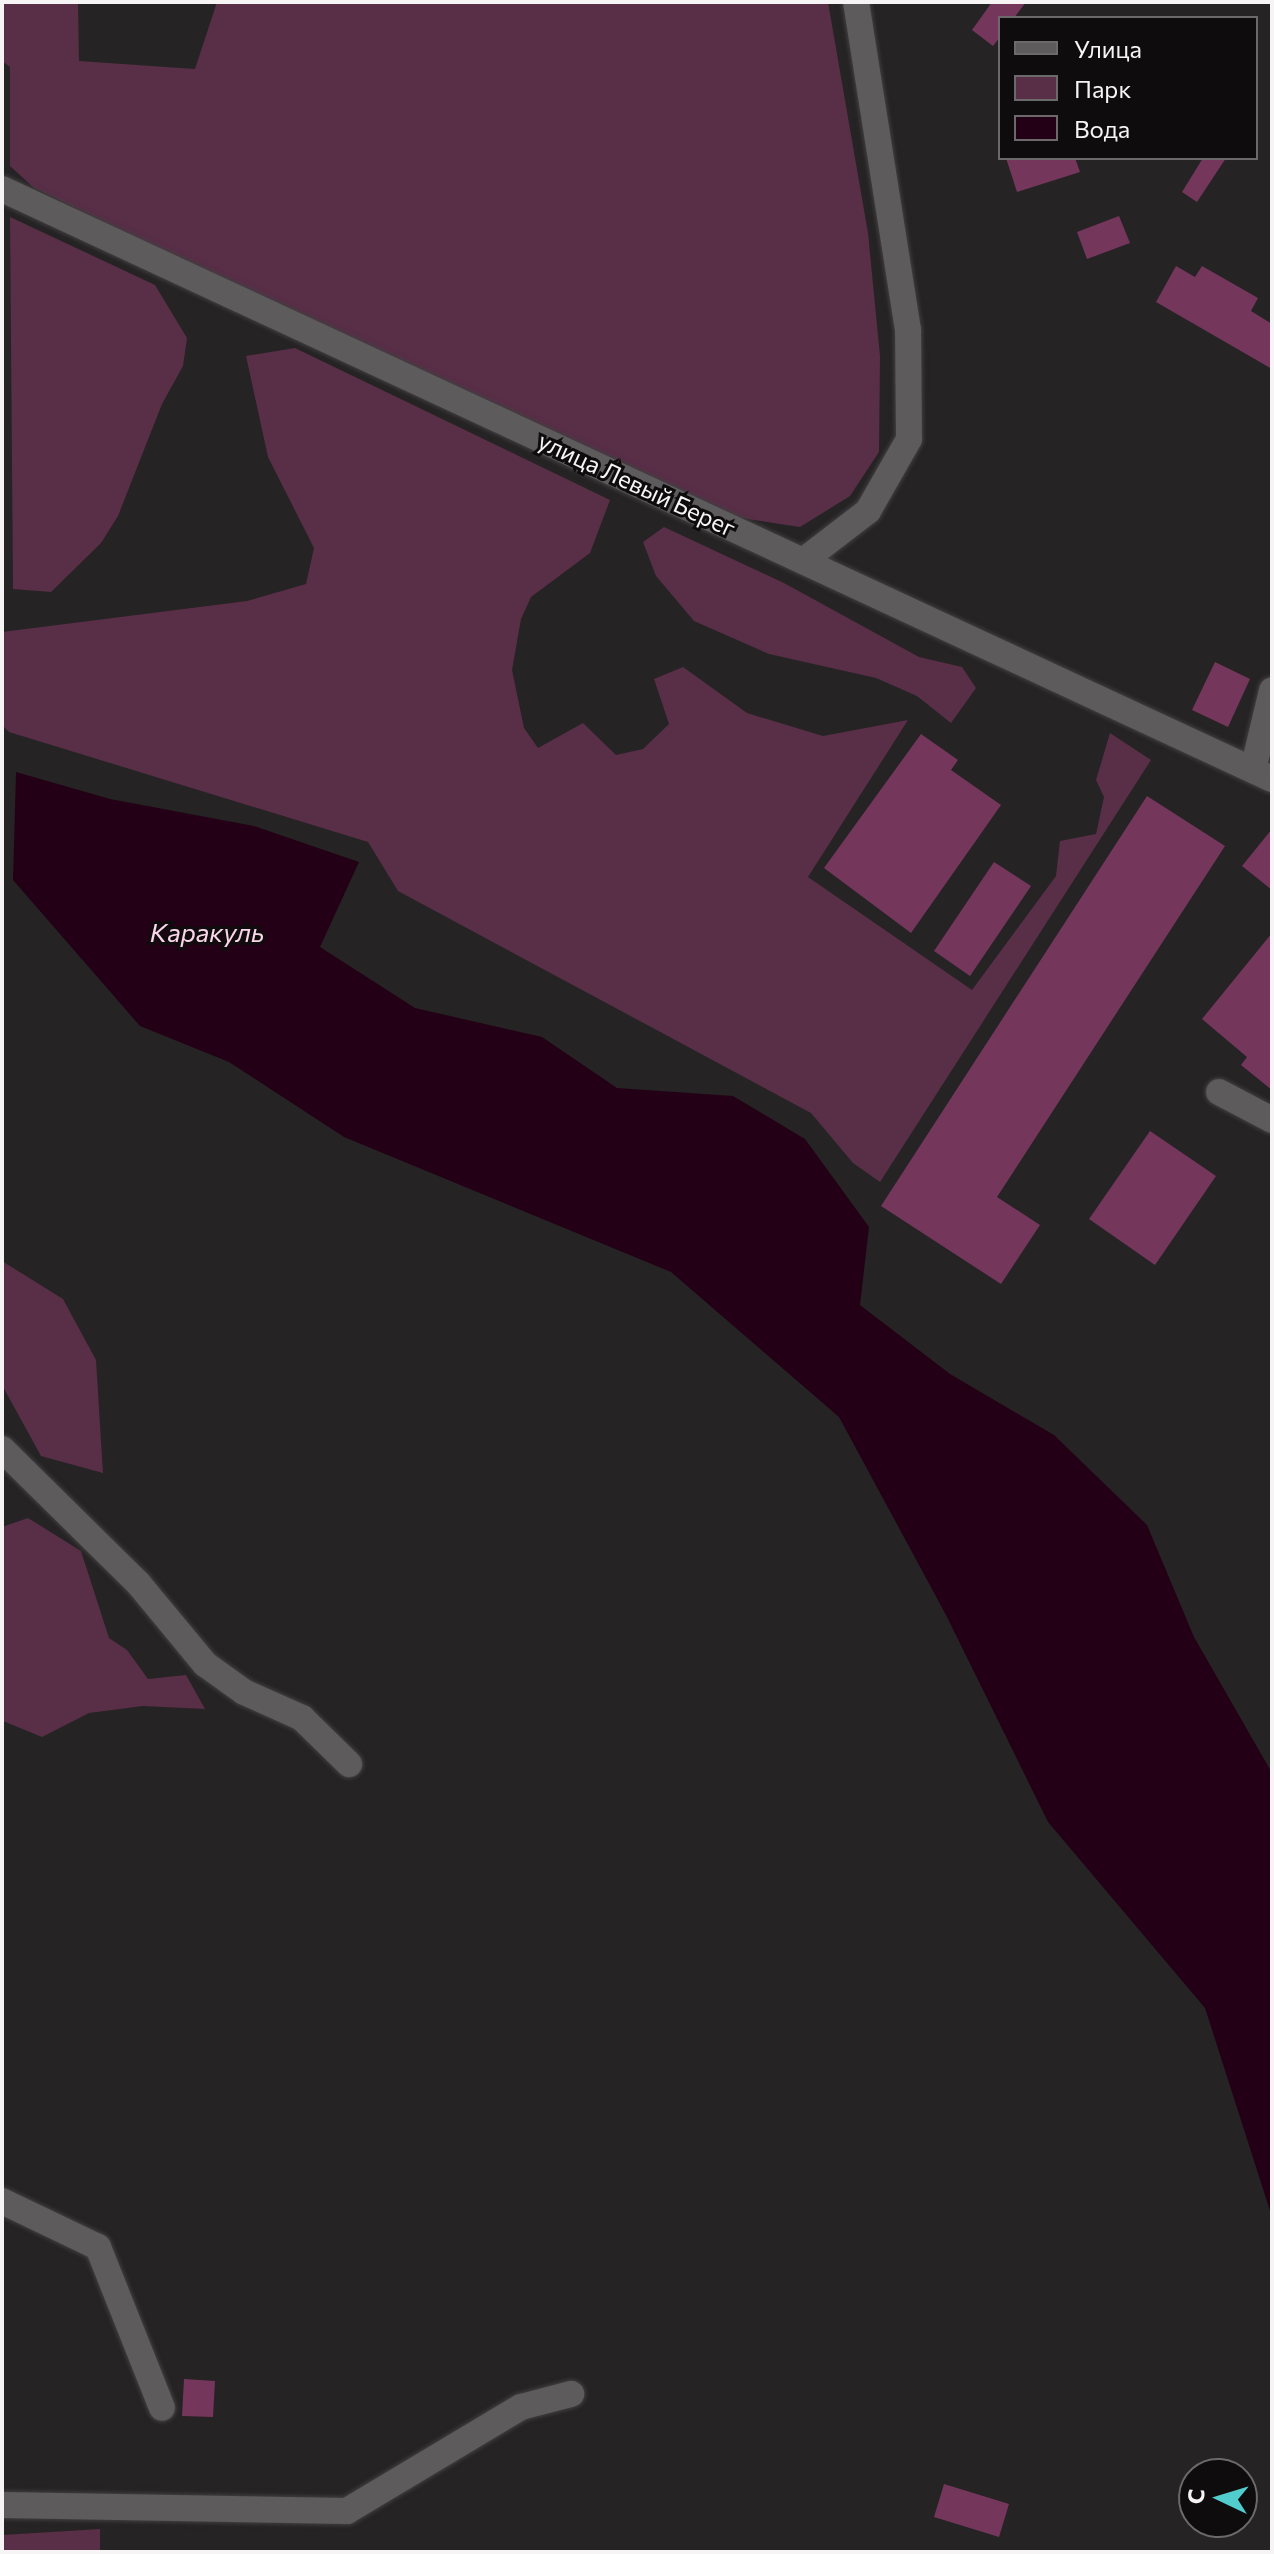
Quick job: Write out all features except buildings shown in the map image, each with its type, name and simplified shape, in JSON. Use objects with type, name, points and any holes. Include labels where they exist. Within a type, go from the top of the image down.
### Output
[{"type":"street","points":[[803,561],[868,511],[909,439],[908,330],[856,2]]},
{"type":"street","name":"улица Левый Берег","points":[[2,189],[1263,774]]},
{"type":"street","points":[[1263,774],[1272,690]]},
{"type":"street","points":[[1219,1092],[1272,1120]]},
{"type":"street","points":[[2,1449],[138,1583],[205,1664],[244,1692],[302,1718],[349,1764]]},
{"type":"street","points":[[2,2201],[98,2247],[162,2408]]},
{"type":"street","points":[[2,2505],[347,2511],[521,2407],[571,2394]]},
{"type":"green space","points":[[2,2],[78,2],[79,61],[195,69],[217,2],[828,2],[868,233],[880,356],[879,452],[850,496],[800,527],[696,511],[34,188],[10,166],[10,67],[2,61]]},
{"type":"green space","points":[[10,217],[155,285],[187,338],[183,366],[162,404],[118,516],[101,543],[51,592],[13,589]]},
{"type":"green space","points":[[295,348],[610,500],[590,553],[531,597],[521,619],[512,670],[524,728],[538,748],[583,723],[616,755],[643,749],[669,724],[654,679],[683,667],[747,713],[823,736],[908,720],[808,877],[972,990],[1056,876],[1060,841],[1096,834],[1104,797],[1096,780],[1110,733],[1151,760],[880,1182],[853,1163],[811,1113],[398,891],[368,842],[9,732],[2,725],[2,632],[247,601],[306,584],[314,548],[268,457],[246,356]]},
{"type":"green space","points":[[664,527],[784,583],[919,657],[962,667],[976,688],[951,723],[917,696],[876,678],[769,654],[694,621],[656,576],[643,542]]},
{"type":"green space","points":[[2,1261],[63,1299],[96,1360],[103,1473],[41,1456],[2,1385]]},
{"type":"green space","points":[[28,1518],[81,1551],[109,1638],[127,1650],[148,1679],[186,1675],[205,1709],[143,1706],[89,1713],[42,1737],[3,1721],[2,1527]]},
{"type":"green space","points":[[100,2529],[100,2552],[2,2552],[2,2535]]},
{"type":"water","name":"Каракуль","points":[[16,772],[110,799],[254,826],[359,862],[320,947],[415,1008],[542,1037],[617,1088],[733,1096],[805,1139],[869,1227],[860,1305],[950,1374],[1054,1435],[1147,1525],[1194,1637],[1272,1773],[1272,2217],[1205,2008],[1048,1822],[946,1615],[839,1417],[671,1272],[344,1137],[229,1062],[140,1026],[13,880]]}]
